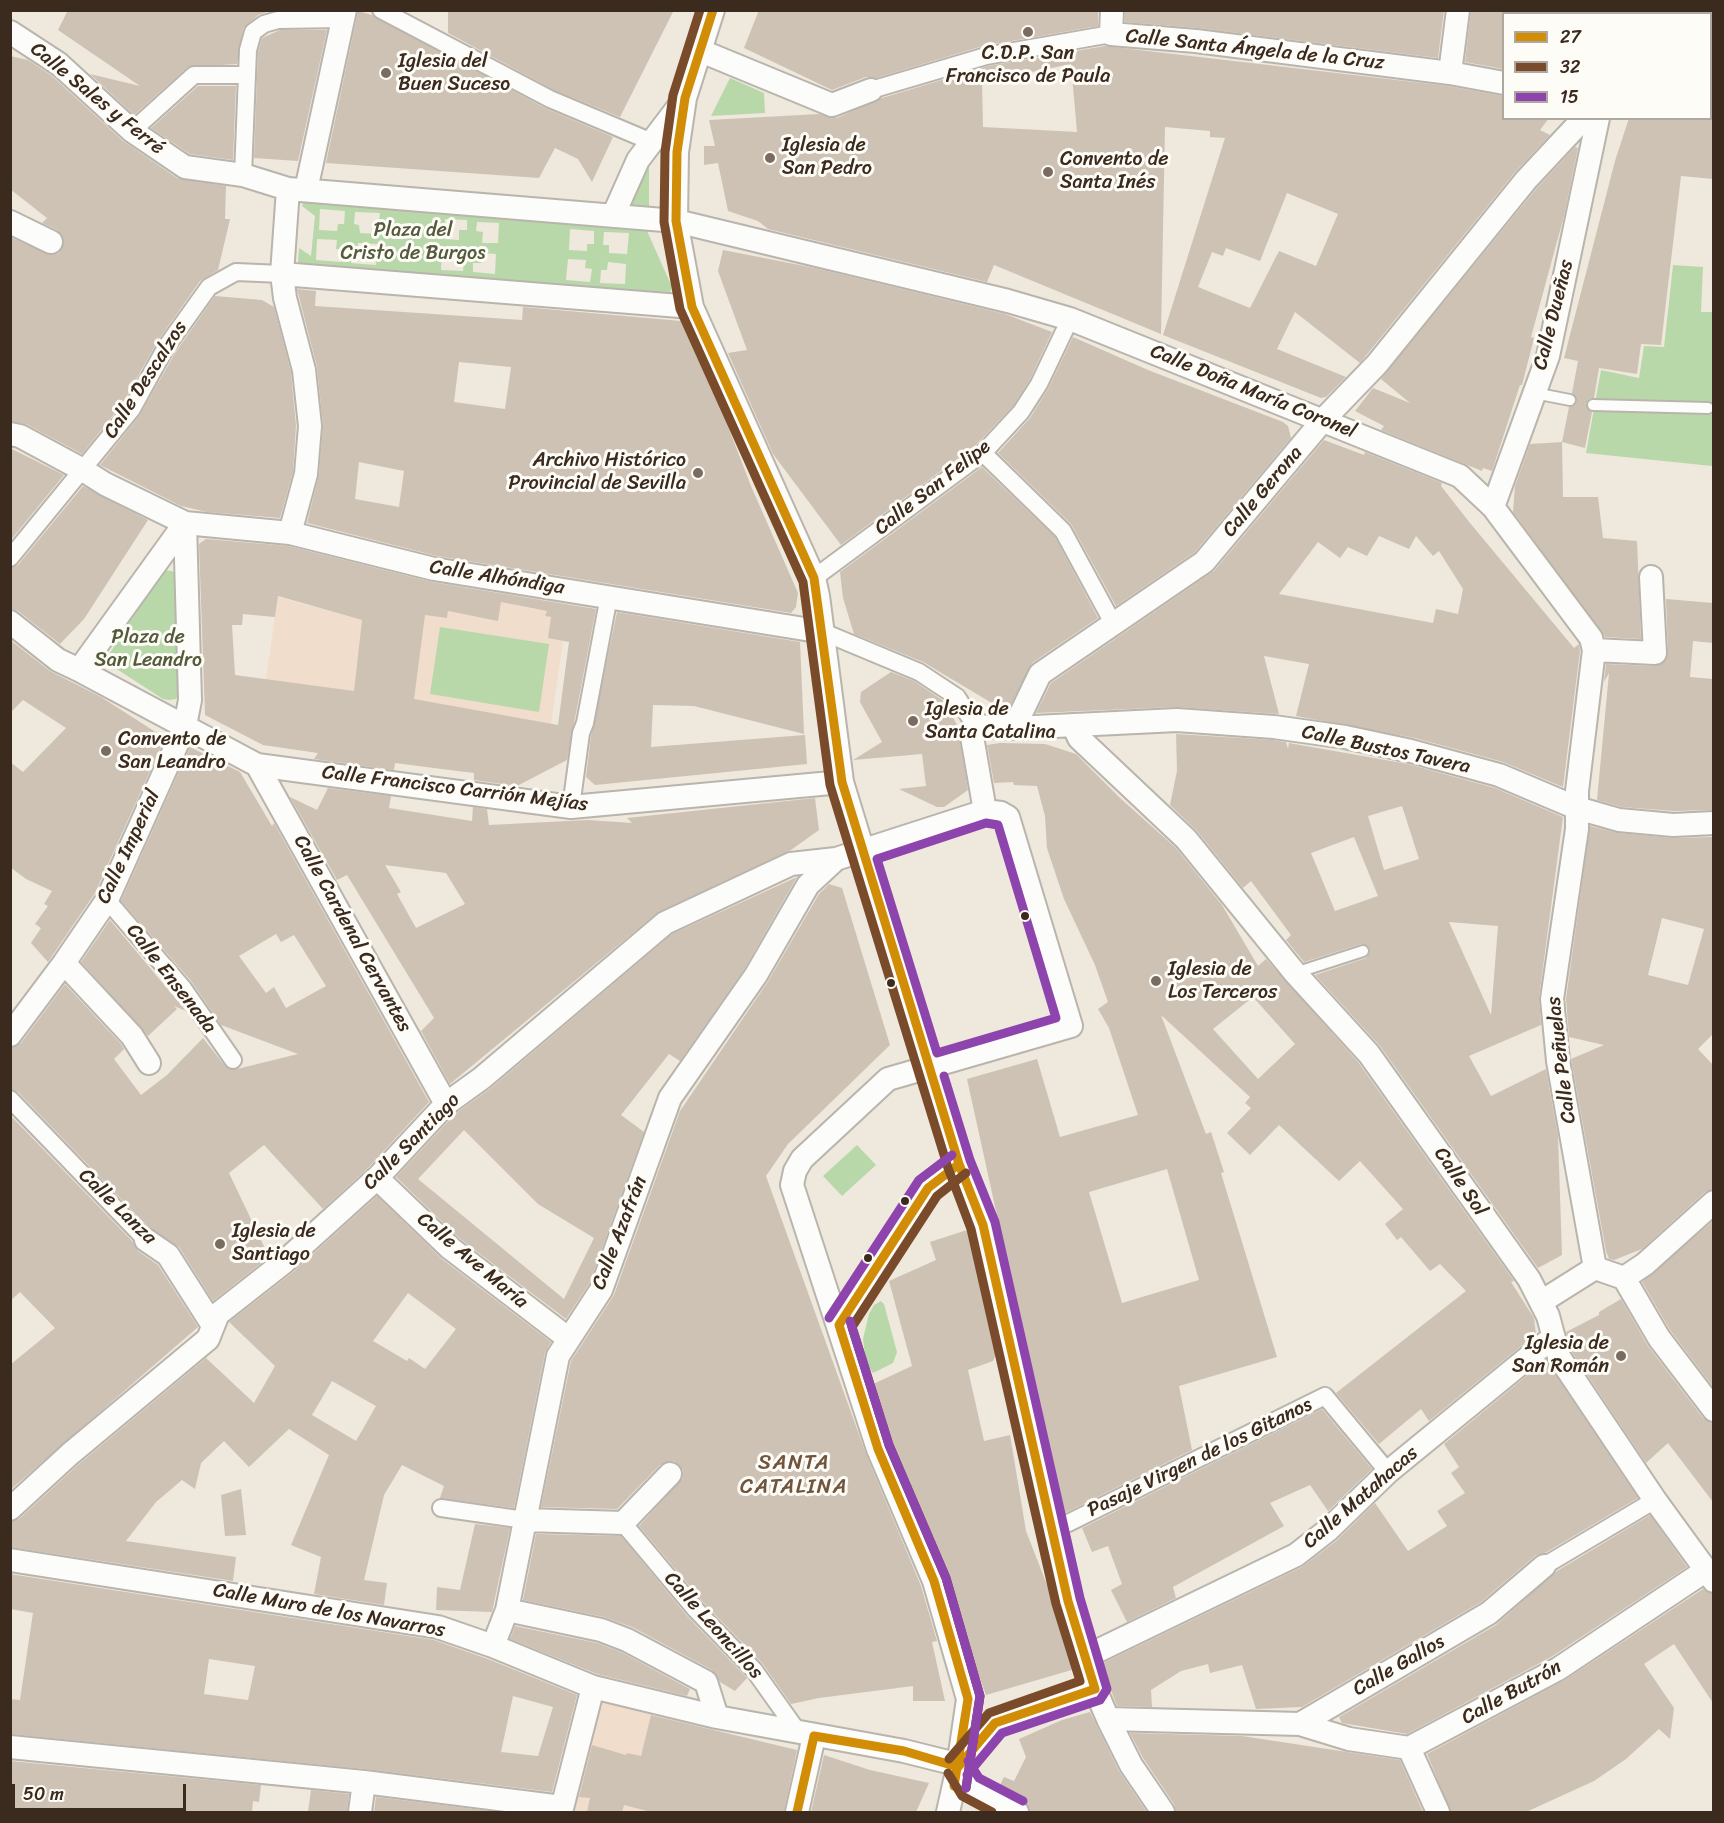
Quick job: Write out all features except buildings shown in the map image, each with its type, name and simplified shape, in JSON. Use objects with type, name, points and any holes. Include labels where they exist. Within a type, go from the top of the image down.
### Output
[{"type":"street","points":[[713,10],[684,98],[677,152],[676,221],[692,307],[814,578],[842,782],[959,1164],[983,1226],[1068,1601],[1095,1689],[1108,1719],[1131,1766],[1163,1812]]},
{"type":"street","points":[[1111,34],[1112,10]]},
{"type":"street","points":[[1450,73],[1458,10]]},
{"type":"street","points":[[385,11],[550,99],[652,142]]},
{"type":"street","points":[[243,175],[248,50],[253,32],[264,24],[278,20],[345,15],[297,190],[282,274],[285,298],[304,370],[310,426],[306,474],[290,533]]},
{"type":"street","name":"Calle Sales y Ferré","points":[[10,32],[59,64],[132,132],[185,167],[243,175],[297,190]]},
{"type":"street","name":"Calle Santa Ángela de la Cruz","points":[[701,51],[832,105],[871,90],[994,54],[1111,34],[1196,40],[1450,73],[1502,83]]},
{"type":"street","points":[[132,132],[194,75],[247,75]]},
{"type":"street","points":[[614,216],[638,160],[684,98]]},
{"type":"street","name":"Calle Gerona","points":[[1014,728],[1040,674],[1204,562],[1324,419],[1377,364],[1526,180],[1582,120]]},
{"type":"street","name":"Calle Dueñas","points":[[1493,507],[1548,356],[1598,120]]},
{"type":"street","points":[[297,190],[676,221]]},
{"type":"street","name":"Calle Doña María Coronel","points":[[676,221],[1008,301],[1070,319],[1324,419],[1460,476],[1493,507],[1591,638],[1594,650]]},
{"type":"street","points":[[10,222],[51,242]]},
{"type":"street","name":"Calle Descalzos","points":[[10,558],[132,408],[166,347],[209,287],[236,272],[282,274]]},
{"type":"street","points":[[282,274],[692,307]]},
{"type":"street","name":"Calle San Felipe","points":[[814,578],[982,453],[1021,412],[1039,384],[1070,319]]},
{"type":"street","name":"Calle Alhóndiga","points":[[10,434],[20,436],[105,484],[184,523],[290,533],[434,569],[823,632],[919,672],[957,697],[975,726]]},
{"type":"street","points":[[982,453],[1063,531],[1114,625]]},
{"type":"street","points":[[79,670],[184,523]]},
{"type":"street","points":[[10,622],[58,660],[185,726],[190,700],[184,523]]},
{"type":"street","points":[[1577,808],[1594,650],[1654,653],[1651,577]]},
{"type":"street","points":[[571,807],[581,733],[585,723],[609,596]]},
{"type":"street","name":"Calle Bustos Tavera","points":[[975,726],[1014,728],[1178,720],[1345,737],[1411,751],[1498,775],[1577,808],[1619,820],[1673,825],[1713,823]]},
{"type":"street","name":"Calle Francisco Carrión Mejías","points":[[185,726],[257,765],[571,807],[842,782]]},
{"type":"street","name":"Calle Imperial","points":[[10,1035],[64,963],[107,900],[185,726]]},
{"type":"street","points":[[948,1812],[958,1767],[968,1699],[934,1581],[878,1449],[792,1185],[795,1171],[802,1159],[888,1079],[1071,1026],[1008,817],[1001,813],[985,811],[971,731],[975,726]]},
{"type":"street","name":"Calle Sol","points":[[1073,726],[1079,738],[1186,839],[1295,973],[1369,1054],[1528,1279],[1541,1302],[1559,1357],[1709,1576]]},
{"type":"street","name":"Calle Cardenal Cervantes","points":[[257,765],[446,1104]]},
{"type":"street","name":"Calle Peñuelas","points":[[1577,808],[1577,829],[1552,999],[1558,1061],[1595,1268]]},
{"type":"street","name":"Calle Santiago","points":[[10,1509],[70,1454],[208,1339],[212,1324],[218,1314],[283,1263],[377,1178],[446,1104],[482,1078],[665,923],[790,864],[836,859],[985,811]]},
{"type":"street","name":"Calle Azafrán","points":[[493,1646],[507,1610],[551,1379],[558,1356],[601,1290],[670,1098],[756,975],[808,885],[836,859]]},
{"type":"street","name":"Calle Ensenada","points":[[107,900],[183,988],[233,1060]]},
{"type":"street","points":[[64,963],[132,1036],[149,1063]]},
{"type":"street","name":"Calle Lanza","points":[[10,1099],[146,1240],[168,1254],[212,1324]]},
{"type":"street","points":[[839,1325],[928,1188],[959,1164]]},
{"type":"street","name":"Calle Ave María","points":[[377,1178],[450,1248],[569,1340]]},
{"type":"street","points":[[1624,1278],[1645,1264],[1713,1202]]},
{"type":"street","points":[[1541,1302],[1595,1268],[1624,1278],[1659,1338],[1713,1407]]},
{"type":"street","name":"Calle Matahacas","points":[[1085,1657],[1296,1555],[1328,1530],[1388,1472],[1552,1338]]},
{"type":"street","name":"Pasaje Virgen de los Gitanos","points":[[1052,1531],[1325,1396],[1388,1472]]},
{"type":"street","points":[[441,1508],[525,1520],[623,1523],[670,1474]]},
{"type":"street","name":"Calle Gallos","points":[[1300,1724],[1489,1613],[1544,1566],[1655,1500]]},
{"type":"street","name":"Calle Leoncillos","points":[[623,1523],[696,1610],[754,1670],[806,1734]]},
{"type":"street","name":"Calle Muro de los Navarros","points":[[10,1560],[438,1628],[493,1646],[593,1687],[717,1717],[904,1751],[958,1767]]},
{"type":"street","name":"Calle Butrón","points":[[1409,1748],[1558,1669],[1709,1576]]},
{"type":"street","points":[[507,1610],[601,1630],[627,1640],[706,1682],[717,1717]]},
{"type":"street","points":[[10,1747],[364,1782],[562,1810],[593,1687]]},
{"type":"street","points":[[958,1767],[995,1724],[1008,1717],[1095,1689]]},
{"type":"street","points":[[1108,1719],[1300,1724],[1349,1739],[1409,1748],[1438,1812]]},
{"type":"street","points":[[797,1812],[806,1734]]},
{"type":"street","points":[[958,1767],[970,1787],[1017,1812]]},
{"type":"street","points":[[360,1812],[364,1782]]},
{"type":"lane","points":[[1534,393],[1570,400]]},
{"type":"lane","points":[[1593,405],[1708,408]]},
{"type":"lane","points":[[1295,973],[1363,951]]},
{"type":"shaded area","points":[[503,589],[517,591],[515,605],[547,611],[545,616],[551,617],[563,641],[551,724],[470,710],[462,772],[263,745],[266,679],[278,597],[362,620],[395,626],[397,609],[447,618],[448,611],[497,620]]},
{"type":"shaded area","points":[[600,1700],[652,1713],[640,1760],[714,1781],[709,1812],[570,1812]]},
{"type":"green space","points":[[730,78],[764,93],[765,113],[711,116]]},
{"type":"green space","points":[[649,163],[649,208],[627,211]]},
{"type":"green space","name":"Plaza del Cristo de Burgos","points":[[304,201],[357,201],[357,207],[593,226],[594,220],[642,226],[647,231],[672,287],[670,293],[662,297],[587,293],[587,286],[353,268],[353,274],[301,267],[298,262],[299,248],[311,256],[315,216],[302,206]],"holes":[[[320,209],[345,211],[344,224],[338,224],[337,231],[319,230]],[[355,212],[380,213],[378,234],[360,233],[359,225],[354,224]],[[445,219],[467,220],[467,230],[459,230],[459,240],[444,239]],[[477,222],[499,223],[498,243],[482,243],[483,232],[476,231]],[[570,229],[594,231],[594,244],[587,244],[587,251],[569,250]],[[604,232],[629,233],[627,254],[609,253],[609,245],[603,245]],[[317,239],[337,240],[336,249],[342,249],[341,262],[316,260]],[[358,243],[377,244],[376,265],[351,263],[351,250],[357,250]],[[442,250],[457,250],[457,261],[464,261],[463,271],[441,270]],[[482,253],[496,254],[495,274],[473,272],[473,263],[481,263]],[[568,259],[586,260],[585,268],[592,269],[590,282],[566,280]],[[608,262],[626,264],[625,284],[600,283],[601,270],[607,270]]]},
{"type":"green space","points":[[1673,265],[1703,267],[1701,312],[1714,312],[1713,530],[1712,466],[1586,453],[1601,370],[1639,378],[1644,346],[1664,347]]},
{"type":"green space","name":"Plaza de San Leandro","points":[[161,570],[172,571],[176,574],[182,692],[176,699],[169,700],[163,699],[112,666],[107,658]]},
{"type":"green space","points":[[440,627],[549,644],[539,712],[430,694]]},
{"type":"green space","points":[[857,1145],[876,1165],[842,1196],[823,1176]]},
{"type":"green space","points":[[881,1301],[884,1304],[897,1352],[893,1363],[873,1373],[866,1364],[863,1339],[869,1314],[874,1305]]},
{"type":"transit line","name":"32","points":[[700,10],[673,95],[665,152],[664,222],[680,309],[803,582],[830,785],[948,1168],[971,1229],[1056,1604],[1080,1681],[989,1713],[949,1759]]},
{"type":"transit line","name":"27","points":[[713,10],[685,98],[677,152],[676,221],[692,307],[814,578],[842,782],[959,1164],[983,1225],[1068,1601],[1095,1689],[995,1723],[958,1767]]},
{"type":"transit line","name":"15","points":[[986,823],[998,825],[1056,1018],[937,1053],[877,859],[986,823]]},
{"type":"transit line","name":"15","points":[[944,1076],[970,1160],[995,1222],[1080,1598],[1107,1689],[1100,1700],[1002,1733],[967,1775]]},
{"type":"transit line","name":"15","points":[[829,1318],[919,1180],[952,1155]]},
{"type":"transit line","name":"27","points":[[954,1786],[968,1699],[934,1581],[878,1449],[839,1325],[928,1188],[959,1164]]},
{"type":"transit line","name":"32","points":[[966,1173],[937,1196],[852,1327],[889,1445],[946,1578],[980,1696],[966,1788]]},
{"type":"transit line","name":"15","points":[[850,1321],[889,1445],[946,1578],[980,1696],[966,1788]]},
{"type":"transit line","name":"27","points":[[797,1812],[814,1736],[904,1751],[958,1767]]},
{"type":"transit line","name":"15","points":[[968,1761],[979,1778],[1023,1801]]},
{"type":"transit line","name":"32","points":[[948,1773],[962,1796],[992,1812]]},
{"type":"place","name":"C.D.P. San Francisco de Paula","points":[[1028,32]]},
{"type":"place","name":"Iglesia del Buen Suceso","points":[[386,73]]},
{"type":"place","name":"Iglesia de San Pedro","points":[[770,158]]},
{"type":"place","name":"Convento de Santa Inés","points":[[1048,172]]},
{"type":"place","name":"Archivo Histórico Provincial de Sevilla","points":[[698,473]]},
{"type":"place","name":"Iglesia de Santa Catalina","points":[[913,721]]},
{"type":"place","name":"Convento de San Leandro","points":[[106,751]]},
{"type":"place","name":"Iglesia de Los Terceros","points":[[1156,981]]},
{"type":"place","name":"Iglesia de Santiago","points":[[220,1244]]},
{"type":"place","name":"Iglesia de San Román","points":[[1621,1356]]},
{"type":"district","name":"SANTA CATALINA","points":[[794,1476]]}]
